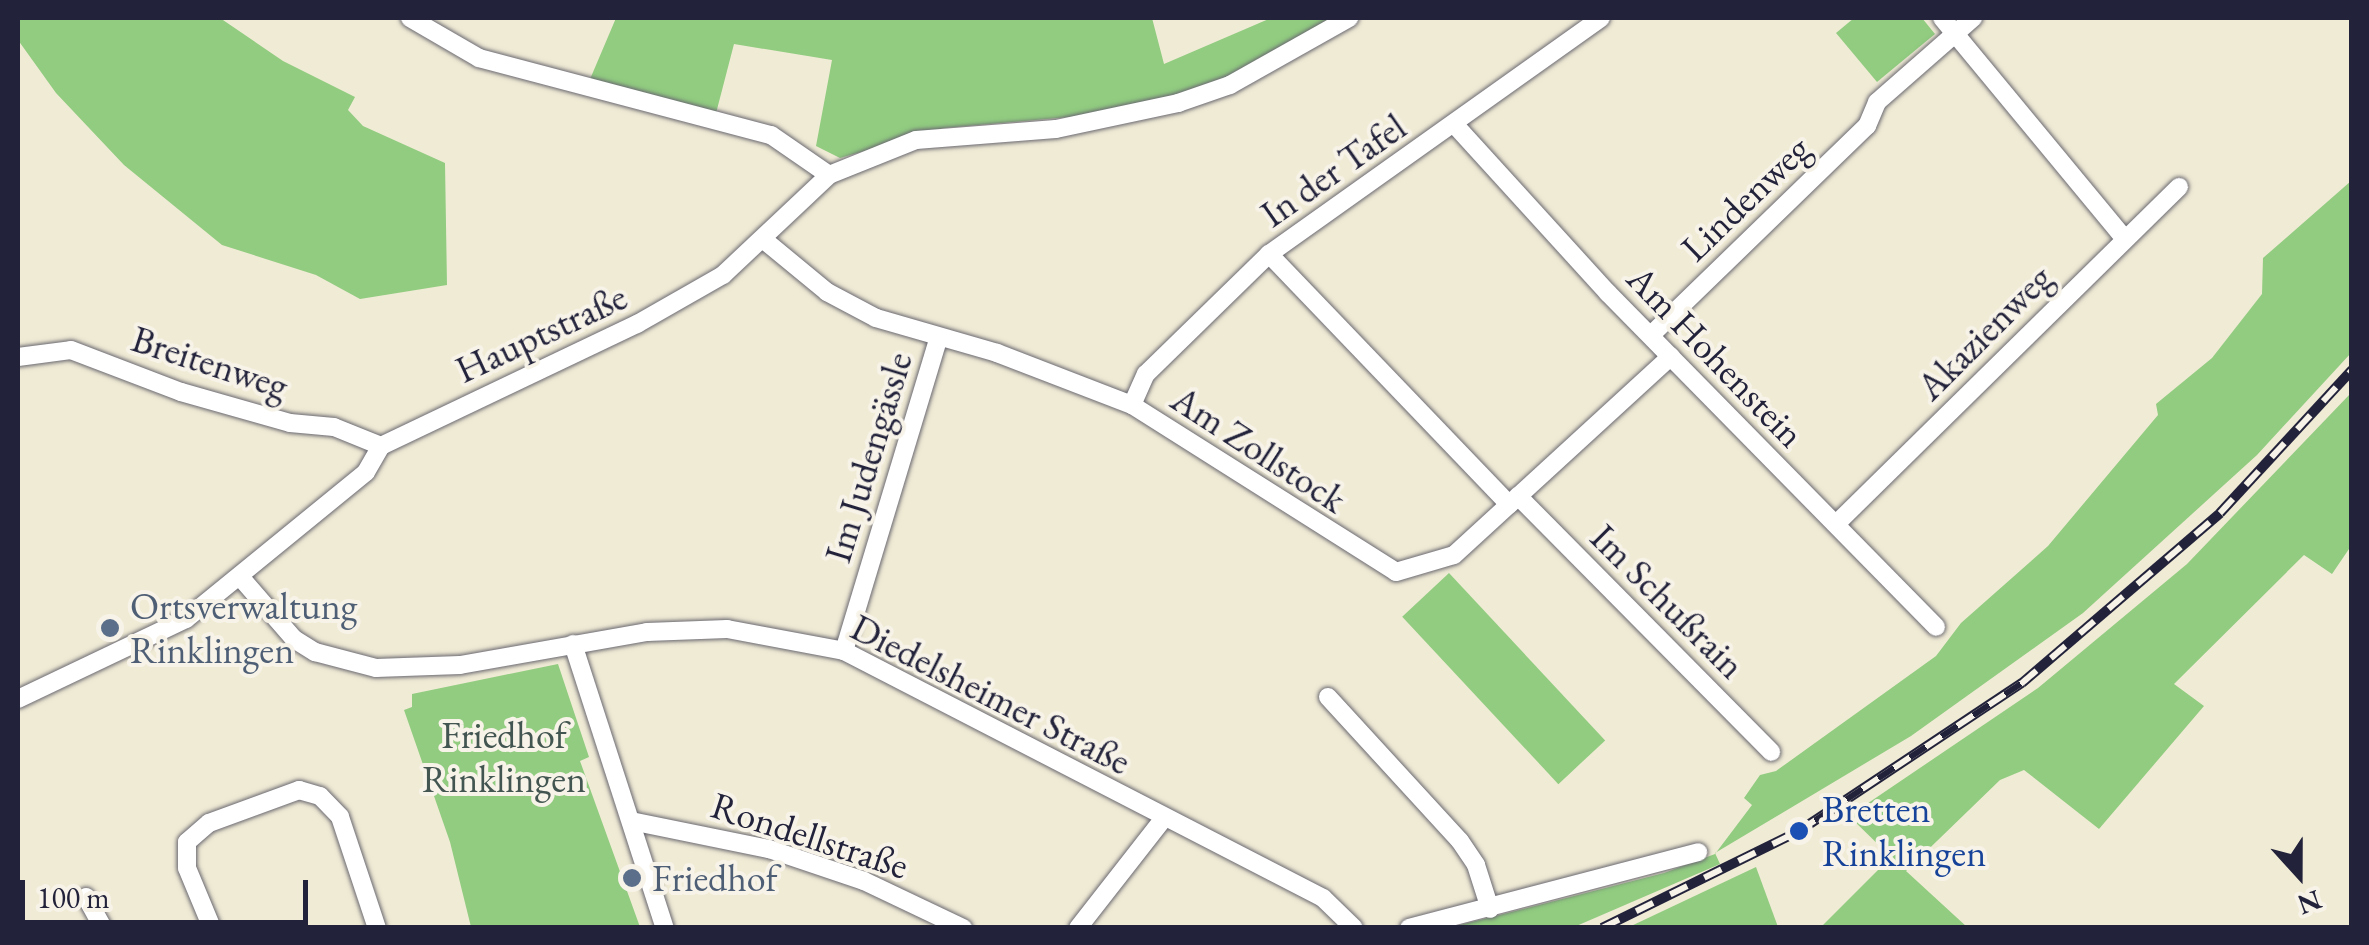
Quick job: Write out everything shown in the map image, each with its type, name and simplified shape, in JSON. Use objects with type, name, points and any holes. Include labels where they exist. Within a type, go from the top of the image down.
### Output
[{"type":"street","points":[[410,18],[479,58],[771,135],[829,174]]},
{"type":"street","name":"Hauptstraße","points":[[18,698],[186,619],[242,578],[366,472],[381,446],[680,302],[764,240],[829,174],[916,140],[1126,118],[1230,84],[1349,18]]},
{"type":"street","name":"In der Tafel","points":[[1132,406],[1146,374],[1270,254],[1601,18]]},
{"type":"street","points":[[1942,18],[2124,238]]},
{"type":"street","name":"Lindenweg","points":[[1651,335],[1866,126],[1877,102],[1973,18]]},
{"type":"street","name":"Am Hohenstein","points":[[1455,125],[1670,356],[1936,627]]},
{"type":"street","name":"Akazienweg","points":[[1836,524],[2179,187]]},
{"type":"street","name":"Am Zollstock","points":[[764,240],[827,292],[938,338],[997,352],[1132,406],[1396,572],[1454,555],[1670,356]]},
{"type":"street","name":"Im Schußrain","points":[[1270,254],[1771,752]]},
{"type":"street","name":"Im Judengässle","points":[[844,651],[938,338]]},
{"type":"street","name":"Breitenweg","points":[[18,357],[71,350],[181,392],[290,423],[334,426],[381,446]]},
{"type":"street","name":"Diedelsheimer Straße","points":[[242,578],[294,639],[342,662],[376,668],[460,665],[647,632],[727,629],[844,651],[1323,898],[1354,928]]},
{"type":"street","points":[[573,644],[666,928]]},
{"type":"street","points":[[1328,697],[1460,841],[1476,866],[1490,909]]},
{"type":"street","points":[[212,928],[186,868],[187,842],[209,823],[299,790],[320,796],[340,817],[377,928]]},
{"type":"street","points":[[1078,928],[1164,818]]},
{"type":"street","name":"Rondellstraße","points":[[631,821],[768,849],[864,882],[964,928]]},
{"type":"street","points":[[1409,928],[1698,852]]},
{"type":"street","points":[[86,897],[103,928]]},
{"type":"green space","points":[[18,18],[220,18],[283,61],[355,97],[348,110],[363,126],[445,163],[447,285],[360,299],[316,275],[222,245],[124,165],[56,93],[18,40]]},
{"type":"green space","points":[[616,18],[1152,18],[1164,64],[1271,18],[1338,18],[1217,83],[1126,112],[944,128],[840,158],[816,146],[832,60],[734,44],[714,121],[585,91]]},
{"type":"green space","points":[[1854,18],[1922,18],[1935,34],[1877,82],[1836,33]]},
{"type":"green space","points":[[2351,181],[2351,353],[2257,455],[2083,613],[1911,736],[1716,852],[1752,805],[1744,798],[1760,775],[1776,771],[1936,656],[1961,623],[2048,546],[2158,415],[2156,404],[2212,358],[2262,294],[2263,258]]},
{"type":"green space","points":[[2351,393],[2351,546],[2332,574],[2304,555],[2174,684],[2204,706],[2099,829],[2024,770],[2000,780],[1906,871],[1967,927],[1821,927],[1891,857],[1849,816],[2038,688],[2187,564]]},
{"type":"green space","points":[[1449,573],[1605,740],[1558,784],[1402,617]]},
{"type":"green space","name":"Friedhof Rinklingen","points":[[558,664],[589,757],[580,761],[640,927],[471,927],[450,842],[404,710],[412,707],[412,694]]},
{"type":"green space","points":[[1715,854],[1720,864],[1574,927],[1448,928],[1664,873]]},
{"type":"green space","points":[[1756,867],[1778,927],[1629,927]]},
{"type":"railway","points":[[1602,928],[1799,831],[2022,683],[2220,513],[2352,370]]},
{"type":"place","name":"Ortsverwaltung Rinklingen","points":[[110,628]]},
{"type":"place","name":"Bretten Rinklingen","points":[[1799,831]]},
{"type":"place","name":"Friedhof","points":[[632,878]]}]
